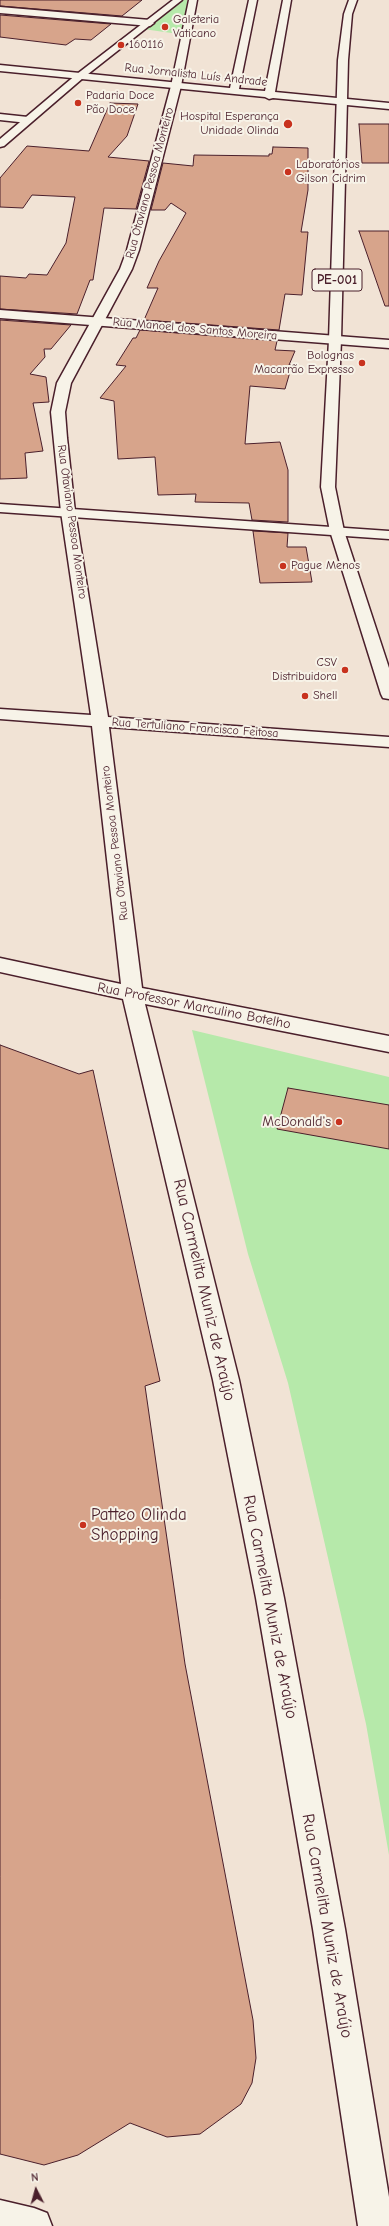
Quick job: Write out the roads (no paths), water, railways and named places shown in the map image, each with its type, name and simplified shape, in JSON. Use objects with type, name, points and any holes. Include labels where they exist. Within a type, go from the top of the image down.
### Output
[{"type":"street","points":[[0,144],[80,76],[178,0]]},
{"type":"street","name":"Rua Otaviano Pessoa Monteiro","points":[[132,994],[100,721],[68,512],[58,412],[61,393],[69,371],[126,269],[133,250],[176,86],[193,0]]},
{"type":"street","points":[[234,92],[253,0]]},
{"type":"street","points":[[269,96],[287,0]]},
{"type":"street","name":"PE-001","points":[[353,0],[345,37],[341,102],[335,340],[328,487],[338,531],[389,694]]},
{"type":"street","points":[[0,10],[150,23]]},
{"type":"street","name":"Rua Jornalista Luís Andrade","points":[[0,68],[269,96],[389,106]]},
{"type":"street","points":[[0,117],[28,120]]},
{"type":"street","name":"Rua Manoel dos Santos Moreira","points":[[0,314],[389,344]]},
{"type":"street","points":[[0,508],[389,535]]},
{"type":"street","name":"Rua Tertuliano Francisco Feitosa","points":[[0,714],[389,742]]},
{"type":"street","name":"Rua Professor Marculino Botelho","points":[[0,965],[132,994],[389,1044]]},
{"type":"street","name":"Rua Carmelita Muniz de Araújo","points":[[132,994],[224,1372],[256,1528],[329,1929],[376,2226]]},
{"type":"street","points":[[0,2218],[34,2226]]},
{"type":"place","name":"Galeteria Vaticano","points":[[165,27]]},
{"type":"place","name":"160116","points":[[121,45]]},
{"type":"place","name":"Padaria Doce Pão Doce","points":[[78,103]]},
{"type":"place","name":"Hospital Esperança Unidade Olinda","points":[[288,124]]},
{"type":"place","name":"Laboratórios Gilson Cidrim","points":[[288,172]]},
{"type":"place","name":"Bolognas Macarrão Expresso","points":[[362,363]]},
{"type":"place","name":"Pague Menos","points":[[283,566]]},
{"type":"place","name":"CSV Distribuidora","points":[[345,670]]},
{"type":"place","name":"Shell","points":[[305,696]]},
{"type":"place","name":"McDonald's","points":[[339,1122]]},
{"type":"place","name":"Patteo Olinda Shopping","points":[[83,1525]]}]
